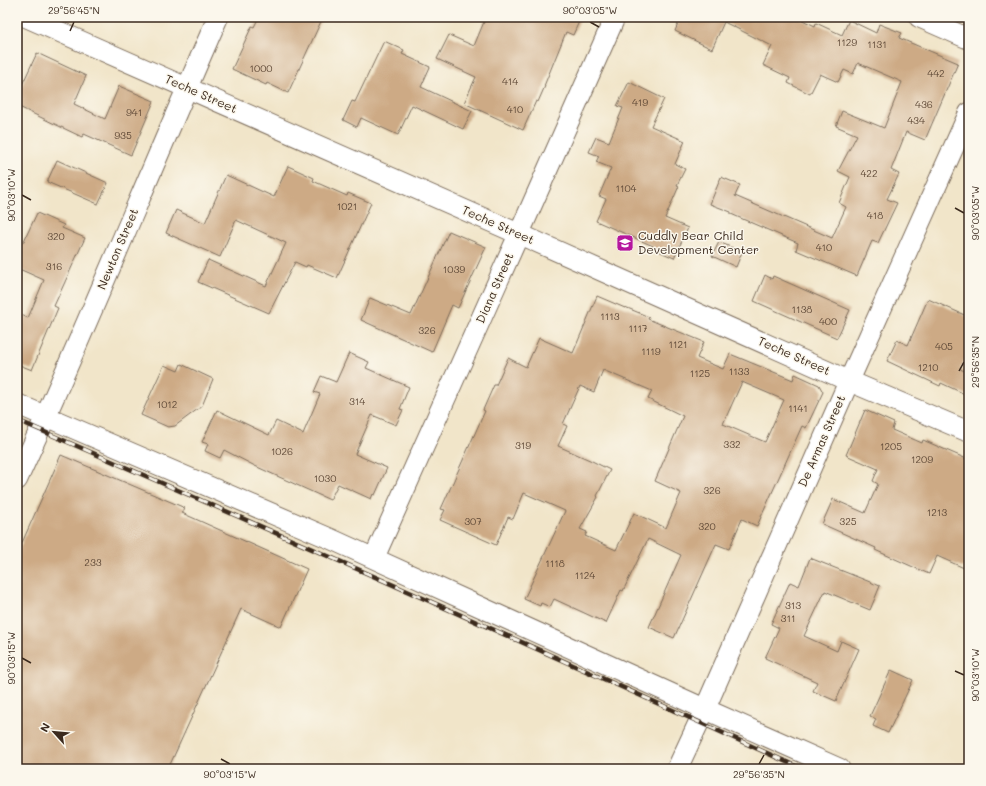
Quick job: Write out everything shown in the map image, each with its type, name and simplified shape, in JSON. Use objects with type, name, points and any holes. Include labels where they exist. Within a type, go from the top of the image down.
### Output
[{"type":"street","name":"Teche Street","points":[[26,17],[520,234],[849,381],[969,432]]},
{"type":"street","name":"Newton Street","points":[[17,480],[46,417],[218,17]]},
{"type":"street","name":"Diana Street","points":[[374,558],[520,234],[615,17]]},
{"type":"street","points":[[919,17],[969,38]]},
{"type":"street","name":"De Armas Street","points":[[677,769],[705,709],[969,112]]},
{"type":"street","points":[[17,404],[374,558],[840,769]]},
{"type":"building","points":[[259,17],[323,17],[288,93],[267,83],[266,85],[232,69],[252,26],[254,27]]},
{"type":"building","points":[[486,17],[581,17],[573,35],[566,32],[538,102],[536,101],[523,130],[464,103],[476,77],[437,59],[449,35],[474,46]]},
{"type":"building","points":[[681,17],[796,17],[815,26],[816,23],[842,35],[849,20],[876,33],[879,24],[902,33],[899,38],[958,63],[925,140],[906,132],[891,170],[899,174],[887,199],[897,203],[878,243],[872,241],[857,276],[796,250],[798,243],[710,204],[721,177],[740,185],[735,196],[832,238],[846,207],[839,203],[850,177],[838,171],[857,135],[836,126],[842,111],[884,128],[902,82],[858,63],[853,74],[844,70],[838,82],[820,74],[810,94],[788,83],[790,78],[763,65],[772,46],[724,22],[712,49],[675,31]]},
{"type":"building","points":[[384,41],[404,50],[402,54],[430,67],[421,87],[472,111],[463,129],[412,105],[398,135],[361,118],[357,127],[343,120],[352,101],[355,102]]},
{"type":"building","points":[[37,53],[86,76],[74,104],[105,119],[119,86],[154,101],[131,155],[84,134],[82,137],[17,106],[17,85],[21,87]]},
{"type":"building","points":[[629,82],[664,99],[651,126],[685,141],[675,164],[685,169],[677,185],[679,186],[665,218],[688,228],[674,258],[652,248],[653,246],[596,221],[606,199],[599,196],[611,168],[596,162],[599,156],[589,152],[596,137],[609,142],[623,108],[617,106]]},
{"type":"building","points":[[57,160],[108,183],[98,204],[47,182]]},
{"type":"building","points":[[288,166],[314,178],[313,181],[347,196],[348,193],[371,203],[337,278],[307,265],[306,267],[295,262],[269,313],[198,282],[208,260],[266,286],[286,243],[236,220],[220,257],[166,233],[176,210],[205,223],[226,175],[274,197]]},
{"type":"building","points":[[37,213],[64,225],[62,228],[85,238],[54,306],[58,308],[32,370],[17,364],[17,313],[28,318],[44,280],[17,268],[17,240],[23,243]]},
{"type":"building","points":[[449,231],[486,247],[458,308],[452,305],[432,352],[361,320],[370,298],[411,315]]},
{"type":"building","points":[[719,242],[742,252],[736,267],[712,256]]},
{"type":"building","points":[[765,275],[772,279],[773,276],[850,310],[837,338],[754,301]]},
{"type":"building","points":[[597,296],[649,317],[648,319],[704,342],[697,358],[723,369],[730,354],[793,380],[795,374],[819,385],[823,392],[806,428],[802,426],[757,526],[742,519],[729,549],[716,544],[674,638],[649,627],[681,555],[648,539],[623,591],[621,590],[606,623],[554,599],[550,607],[541,603],[540,606],[524,599],[565,511],[524,493],[513,519],[508,517],[496,545],[440,520],[445,510],[441,509],[485,411],[483,410],[494,385],[496,385],[508,358],[526,367],[539,338],[573,353]],"holes":[[[603,370],[652,391],[648,399],[683,416],[655,481],[681,493],[666,528],[634,513],[616,550],[585,536],[587,532],[580,529],[598,497],[597,496],[610,470],[558,446],[567,426],[563,424],[580,386],[594,392]],[[742,382],[784,400],[765,442],[723,424]]]},
{"type":"building","points":[[928,299],[969,317],[969,351],[960,369],[969,373],[969,396],[941,383],[940,386],[887,361],[897,340],[908,345]]},
{"type":"building","points":[[349,353],[369,362],[366,368],[409,387],[400,409],[403,410],[396,425],[372,415],[355,454],[387,468],[375,495],[373,494],[371,499],[338,484],[330,500],[255,466],[224,450],[220,458],[205,451],[208,444],[202,442],[217,410],[269,435],[276,421],[303,434],[320,394],[314,392],[321,376],[336,382]]},
{"type":"building","points":[[181,364],[213,379],[202,406],[175,426],[168,427],[141,415],[164,365],[178,371]]},
{"type":"building","points":[[865,410],[894,423],[892,430],[922,443],[923,440],[969,460],[969,557],[964,568],[937,556],[929,574],[822,524],[833,499],[865,513],[878,484],[873,481],[878,469],[846,455]]},
{"type":"building","points":[[61,455],[185,508],[182,513],[307,569],[281,627],[241,609],[168,769],[25,769],[17,766],[17,554]]},
{"type":"building","points":[[810,558],[880,586],[870,610],[825,591],[804,636],[837,651],[841,641],[859,649],[836,701],[813,691],[817,682],[765,658],[779,628],[771,624],[790,582],[799,586]]},
{"type":"building","points":[[891,670],[913,680],[888,733],[873,726],[876,719],[870,716]]},
{"type":"railway","points":[[17,420],[607,680],[802,769]]},
{"type":"place","name":"Cuddly Bear Child Development Center","points":[[625,243]]}]
